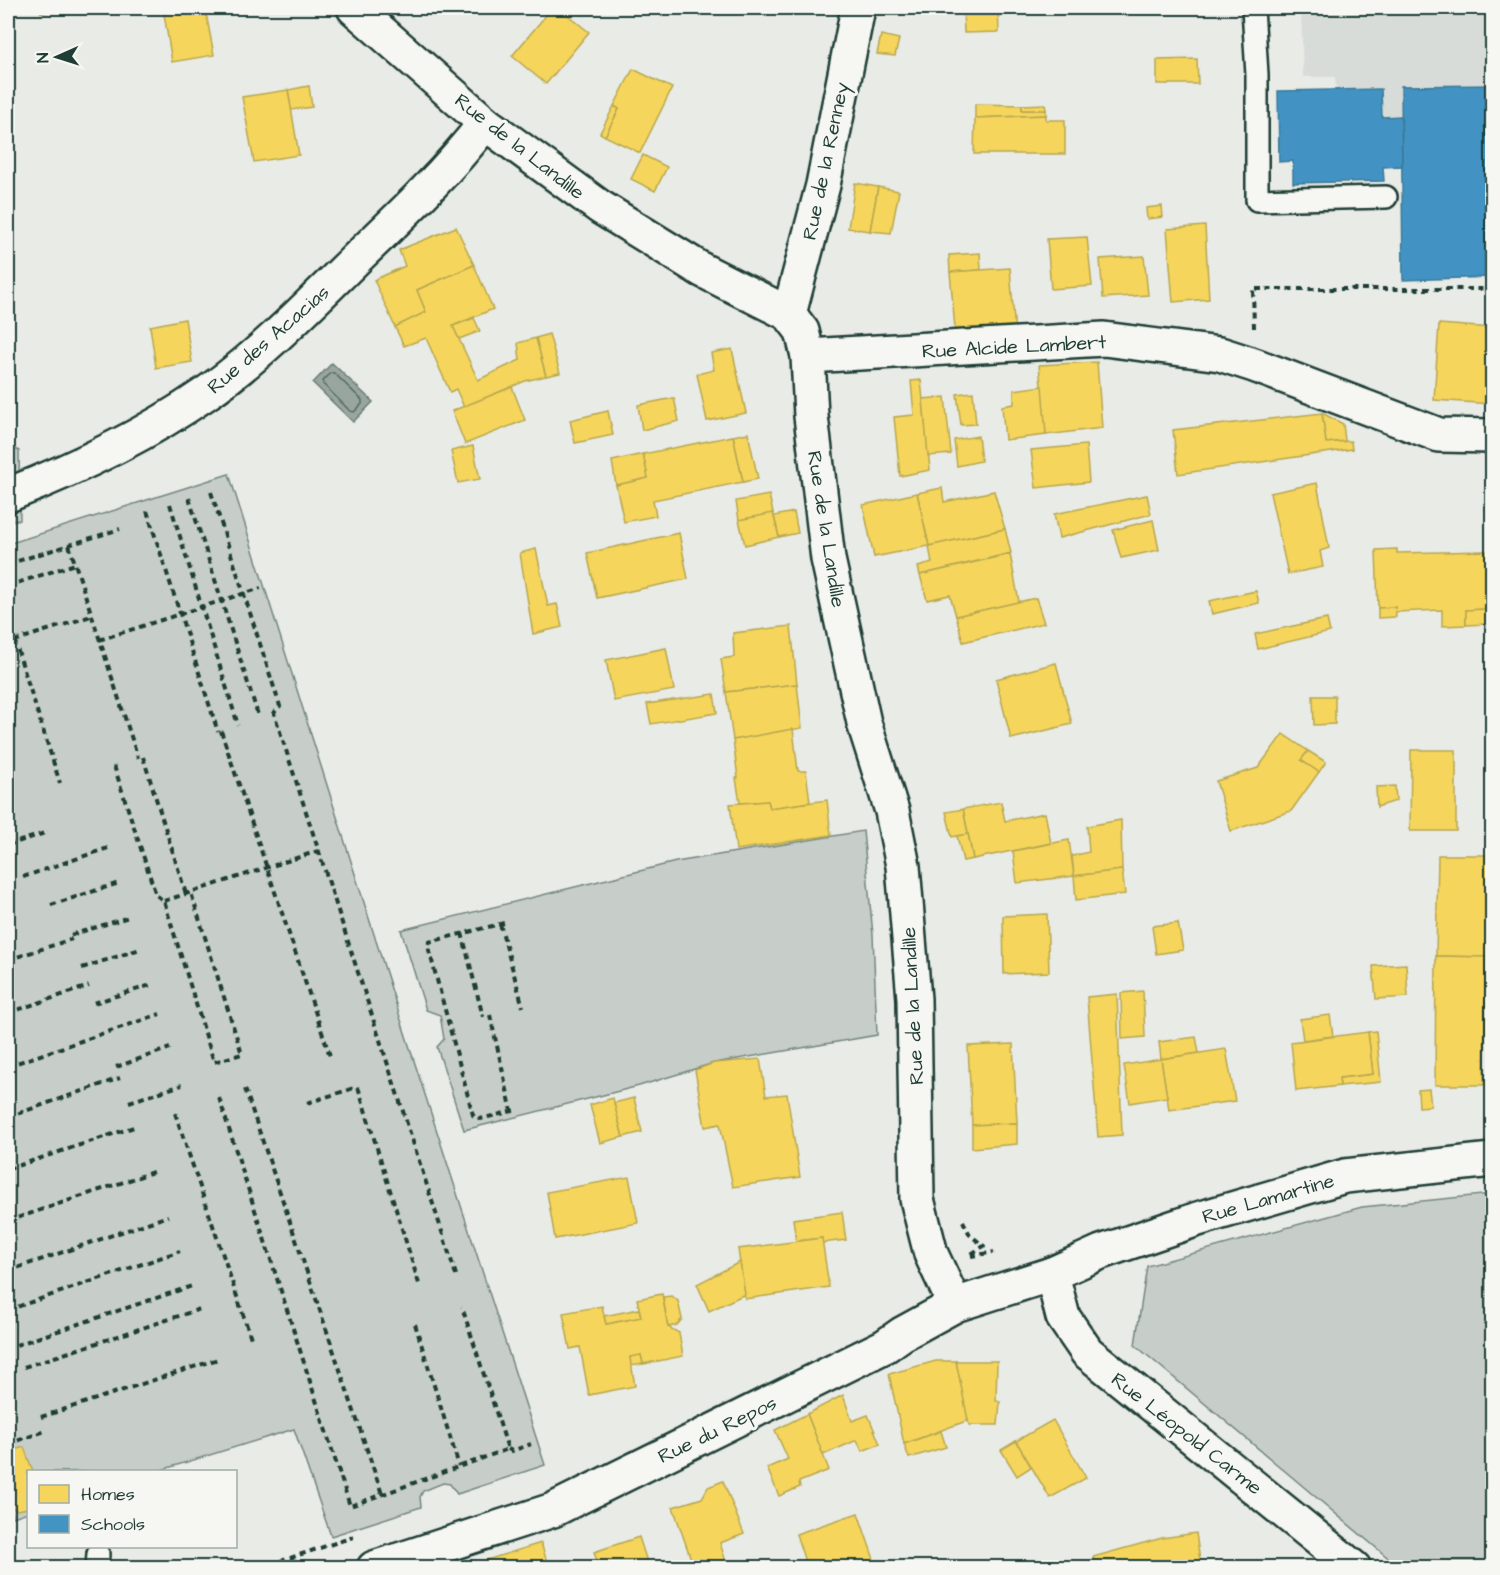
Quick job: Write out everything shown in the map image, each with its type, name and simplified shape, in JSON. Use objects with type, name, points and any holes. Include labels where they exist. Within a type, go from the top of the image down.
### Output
[{"type":"street","name":"Rue de la Landille","points":[[354,8],[485,123],[600,207],[702,270],[789,314],[802,331],[808,356],[811,416],[828,560],[864,723],[892,811],[903,866],[914,999],[917,1199],[931,1254],[955,1305]]},
{"type":"street","name":"Rue de la Renney","points":[[789,314],[822,185],[858,8]]},
{"type":"street","name":"Rue des Acacias","points":[[8,495],[54,477],[114,449],[207,393],[246,362],[318,296],[438,177],[485,123]]},
{"type":"street","name":"Rue Alcide Lambert","points":[[808,356],[1104,339],[1220,354],[1439,435],[1492,436]]},
{"type":"street","name":"Rue Lamartine","points":[[1052,1274],[1101,1252],[1198,1219],[1345,1176],[1492,1160]]},
{"type":"street","name":"Rue du Repos","points":[[374,1568],[553,1510],[885,1346],[955,1305],[1052,1274]]},
{"type":"street","name":"Rue Léopold Carme","points":[[1052,1274],[1064,1317],[1087,1352],[1354,1568]]},
{"type":"lane","points":[[1253,8],[1257,75],[1257,200],[1386,197]]},
{"type":"path","points":[[1254,365],[1253,289],[1492,289]]},
{"type":"path","points":[[211,492],[280,706],[274,714],[456,1275]]},
{"type":"path","points":[[189,498],[259,718]]},
{"type":"path","points":[[170,504],[238,725]]},
{"type":"path","points":[[147,512],[219,732],[331,1059]]},
{"type":"path","points":[[8,564],[120,529]]},
{"type":"path","points":[[69,545],[99,640],[189,893],[242,1054],[214,1062],[164,901],[156,895],[114,766]]},
{"type":"path","points":[[8,586],[75,564]]},
{"type":"path","points":[[99,640],[261,588]]},
{"type":"path","points":[[14,641],[91,616]]},
{"type":"path","points":[[8,620],[60,783]]},
{"type":"path","points":[[8,845],[48,832]]},
{"type":"path","points":[[23,877],[108,848]]},
{"type":"path","points":[[164,901],[318,851]]},
{"type":"path","points":[[51,905],[119,883]]},
{"type":"path","points":[[8,960],[129,917]]},
{"type":"path","points":[[490,1015],[514,1111],[480,1119],[472,1115],[428,946],[429,942],[502,923],[523,1007]]},
{"type":"path","points":[[462,933],[483,1017]]},
{"type":"path","points":[[82,968],[140,949]]},
{"type":"path","points":[[94,1003],[151,985]]},
{"type":"path","points":[[8,1013],[89,986]]},
{"type":"path","points":[[8,1066],[160,1014]]},
{"type":"path","points":[[116,1067],[170,1048]]},
{"type":"path","points":[[8,1117],[120,1078]]},
{"type":"path","points":[[129,1102],[182,1085]]},
{"type":"path","points":[[307,1103],[358,1088],[420,1287]]},
{"type":"path","points":[[245,1089],[382,1494]]},
{"type":"path","points":[[219,1098],[350,1506],[508,1449],[512,1450],[531,1444]]},
{"type":"path","points":[[175,1113],[252,1341]]},
{"type":"path","points":[[8,1169],[137,1126]]},
{"type":"path","points":[[8,1221],[153,1172]]},
{"type":"path","points":[[8,1271],[168,1216]]},
{"type":"path","points":[[961,1218],[970,1236],[984,1246],[968,1256]]},
{"type":"path","points":[[8,1310],[180,1251]]},
{"type":"path","points":[[16,1345],[192,1286]]},
{"type":"path","points":[[462,1307],[508,1449]]},
{"type":"path","points":[[24,1367],[200,1309]]},
{"type":"path","points":[[415,1324],[459,1466]]},
{"type":"path","points":[[41,1417],[218,1359]]},
{"type":"path","points":[[8,1444],[45,1431]]},
{"type":"path","points":[[260,1568],[355,1537]]},
{"type":"shaded area","points":[[1301,8],[1492,8],[1492,84],[1401,86],[1401,116],[1382,117],[1380,89],[1336,89],[1335,77],[1303,77]]},
{"type":"shaded area","points":[[8,445],[19,451],[20,520],[8,521]]},
{"type":"shaded area","points":[[229,474],[406,1036],[545,1465],[457,1494],[450,1484],[443,1483],[423,1491],[420,1497],[421,1507],[331,1536],[294,1429],[161,1470],[27,1470],[27,1512],[13,1517],[8,1500],[8,544]]},
{"type":"shaded area","points":[[863,831],[873,935],[877,1035],[714,1063],[639,1086],[464,1130],[437,1047],[444,1039],[440,1015],[426,1010],[401,930],[676,862]]},
{"type":"shaded area","points":[[1492,1194],[1492,1567],[1399,1567],[1135,1345],[1147,1266],[1362,1207]]},
{"type":"water","points":[[332,363],[373,402],[353,422],[313,383]]},
{"type":"building: Homes","points":[[39,8],[65,8],[41,13]]},
{"type":"building: Homes","points":[[163,8],[205,8],[214,55],[172,62]]},
{"type":"building: Homes","points":[[552,8],[559,8],[589,32],[546,84],[512,56]]},
{"type":"building: Homes","points":[[963,8],[998,8],[999,32],[964,33]]},
{"type":"building: Homes","points":[[881,35],[899,39],[895,56],[877,54]]},
{"type":"building: Homes","points":[[1197,59],[1198,84],[1157,84],[1157,60]]},
{"type":"building: Homes","points":[[633,69],[672,88],[640,153],[605,136],[619,109],[614,106]]},
{"type":"building: Homes","points":[[309,86],[312,107],[291,110],[288,90]]},
{"type":"building: Homes","points":[[288,90],[299,155],[254,162],[242,97]]},
{"type":"building: Homes","points":[[975,104],[1022,105],[1022,110],[1046,110],[1046,115],[975,118]]},
{"type":"building: Homes","points":[[1045,104],[1046,110],[1022,110],[1022,105]]},
{"type":"building: Homes","points":[[614,106],[619,109],[605,136],[600,133]]},
{"type":"building: Homes","points":[[1046,115],[1046,120],[1065,120],[1065,154],[974,154],[975,118]]},
{"type":"building: Homes","points":[[643,155],[667,167],[655,191],[631,179]]},
{"type":"building: Homes","points":[[855,183],[878,187],[870,231],[848,228]]},
{"type":"building: Homes","points":[[878,187],[899,191],[891,233],[870,231]]},
{"type":"building: Homes","points":[[1162,206],[1163,217],[1147,219],[1146,208]]},
{"type":"building: Homes","points":[[1205,226],[1209,299],[1173,302],[1167,229]]},
{"type":"building: Homes","points":[[456,227],[474,265],[417,290],[426,312],[395,327],[374,280],[405,266],[399,250]]},
{"type":"building: Homes","points":[[1087,237],[1092,286],[1051,289],[1047,239]]},
{"type":"building: Homes","points":[[980,253],[981,270],[950,272],[949,255]]},
{"type":"building: Homes","points":[[1144,256],[1148,295],[1103,298],[1100,259]]},
{"type":"building: Homes","points":[[474,265],[493,309],[453,326],[478,380],[520,360],[518,343],[536,338],[546,376],[525,381],[464,407],[456,389],[450,392],[426,338],[404,346],[395,327],[426,312],[417,290]]},
{"type":"building: Homes","points":[[1010,268],[1015,334],[956,340],[950,272]]},
{"type":"building: Homes","points":[[474,318],[480,331],[459,339],[453,326]]},
{"type":"building: Homes","points":[[185,319],[192,362],[156,368],[150,326]]},
{"type":"building: Homes","points":[[1439,324],[1492,328],[1492,404],[1434,400]]},
{"type":"building: Homes","points":[[549,334],[560,373],[546,376],[536,338]]},
{"type":"building: Homes","points":[[732,349],[746,413],[707,421],[697,374],[714,370],[711,353]]},
{"type":"building: Homes","points":[[1097,362],[1102,428],[1046,435],[1039,365]]},
{"type":"building: Homes","points":[[921,380],[930,470],[900,476],[894,417],[914,415],[911,381]]},
{"type":"building: Homes","points":[[1042,386],[1046,435],[1005,440],[1002,406],[1014,404],[1014,390]]},
{"type":"building: Homes","points":[[512,387],[525,420],[465,444],[452,411]]},
{"type":"building: Homes","points":[[973,392],[976,424],[961,425],[957,394]]},
{"type":"building: Homes","points":[[945,397],[951,454],[928,456],[923,399]]},
{"type":"building: Homes","points":[[674,398],[679,421],[642,430],[638,405]]},
{"type":"building: Homes","points":[[608,411],[613,435],[575,443],[570,420]]},
{"type":"building: Homes","points":[[1322,413],[1343,424],[1345,441],[1326,443]]},
{"type":"building: Homes","points":[[1322,413],[1326,443],[1351,441],[1352,449],[1178,474],[1173,430]]},
{"type":"building: Homes","points":[[748,433],[758,479],[743,482],[733,436]]},
{"type":"building: Homes","points":[[733,436],[743,482],[653,500],[656,516],[624,522],[616,485],[648,478],[643,454]]},
{"type":"building: Homes","points":[[978,436],[981,461],[957,466],[954,440]]},
{"type":"building: Homes","points":[[1086,445],[1089,482],[1036,488],[1031,450]]},
{"type":"building: Homes","points":[[473,446],[480,479],[458,483],[451,451]]},
{"type":"building: Homes","points":[[643,454],[648,478],[616,485],[612,461]]},
{"type":"building: Homes","points":[[1317,483],[1329,548],[1320,551],[1323,567],[1288,574],[1270,493]]},
{"type":"building: Homes","points":[[942,488],[944,502],[994,491],[1005,529],[929,546],[917,493]]},
{"type":"building: Homes","points":[[917,493],[929,546],[874,557],[863,505]]},
{"type":"building: Homes","points":[[769,495],[773,513],[739,520],[736,501]]},
{"type":"building: Homes","points":[[1147,495],[1151,514],[1059,538],[1054,514]]},
{"type":"building: Homes","points":[[794,512],[798,533],[779,537],[774,516]]},
{"type":"building: Homes","points":[[773,513],[779,537],[745,545],[739,520]]},
{"type":"building: Homes","points":[[1153,520],[1159,550],[1121,558],[1113,530]]},
{"type":"building: Homes","points":[[1005,529],[1011,553],[920,575],[918,567],[932,563],[929,546]]},
{"type":"building: Homes","points":[[679,533],[688,579],[597,598],[587,553]]},
{"type":"building: Homes","points":[[536,549],[548,606],[557,604],[562,627],[533,634],[520,553]]},
{"type":"building: Homes","points":[[1397,549],[1397,553],[1486,551],[1487,609],[1466,610],[1466,625],[1442,626],[1442,610],[1395,612],[1395,607],[1378,608],[1376,550]]},
{"type":"building: Homes","points":[[1010,554],[1019,602],[956,616],[950,595],[927,600],[920,575]]},
{"type":"building: Homes","points":[[1256,591],[1259,603],[1212,614],[1209,601]]},
{"type":"building: Homes","points":[[1036,598],[1044,623],[963,642],[956,616]]},
{"type":"building: Homes","points":[[1395,607],[1396,617],[1378,618],[1378,608]]},
{"type":"building: Homes","points":[[1487,609],[1488,624],[1466,625],[1466,610]]},
{"type":"building: Homes","points":[[1327,619],[1330,632],[1258,649],[1255,634]]},
{"type":"building: Homes","points":[[791,626],[797,684],[726,692],[721,659],[734,657],[733,633]]},
{"type":"building: Homes","points":[[666,648],[674,690],[614,701],[606,660]]},
{"type":"building: Homes","points":[[1056,663],[1072,724],[1011,739],[996,679]]},
{"type":"building: Homes","points":[[797,684],[802,728],[733,740],[726,692]]},
{"type":"building: Homes","points":[[714,694],[717,713],[651,724],[647,704]]},
{"type":"building: Homes","points":[[1313,696],[1335,696],[1335,724],[1314,725]]},
{"type":"building: Homes","points":[[793,729],[798,771],[806,771],[810,802],[770,808],[768,801],[740,803],[733,740]]},
{"type":"building: Homes","points":[[1283,734],[1308,751],[1301,760],[1319,772],[1291,811],[1231,831],[1216,781],[1258,768]]},
{"type":"building: Homes","points":[[1411,750],[1456,750],[1456,831],[1410,831]]},
{"type":"building: Homes","points":[[1308,751],[1326,762],[1319,772],[1301,760]]},
{"type":"building: Homes","points":[[1395,786],[1396,801],[1377,807],[1376,787]]},
{"type":"building: Homes","points":[[827,800],[831,835],[736,850],[730,804],[768,801],[770,808]]},
{"type":"building: Homes","points":[[1001,802],[1005,821],[1045,813],[1051,843],[973,859],[963,809]]},
{"type":"building: Homes","points":[[963,809],[968,834],[952,837],[946,812]]},
{"type":"building: Homes","points":[[1121,820],[1122,870],[1074,876],[1072,856],[1089,852],[1087,826]]},
{"type":"building: Homes","points":[[968,834],[973,859],[963,861],[957,836]]},
{"type":"building: Homes","points":[[1069,840],[1074,876],[1017,883],[1013,851]]},
{"type":"building: Homes","points":[[1438,855],[1492,855],[1492,957],[1436,956]]},
{"type":"building: Homes","points":[[1122,870],[1125,894],[1076,900],[1074,876]]},
{"type":"building: Homes","points":[[1047,914],[1049,972],[1004,974],[1003,916]]},
{"type":"building: Homes","points":[[1178,923],[1183,950],[1156,954],[1152,926]]},
{"type":"building: Homes","points":[[1436,956],[1486,957],[1484,1085],[1435,1085]]},
{"type":"building: Homes","points":[[1406,964],[1408,997],[1376,999],[1373,966]]},
{"type":"building: Homes","points":[[1143,991],[1145,1037],[1122,1039],[1121,993]]},
{"type":"building: Homes","points":[[1117,994],[1122,1135],[1098,1137],[1087,997]]},
{"type":"building: Homes","points":[[1330,1015],[1333,1036],[1303,1040],[1300,1019]]},
{"type":"building: Homes","points":[[1376,1031],[1381,1082],[1340,1086],[1339,1078],[1373,1074],[1368,1032]]},
{"type":"building: Homes","points":[[1368,1032],[1373,1074],[1339,1078],[1340,1086],[1296,1091],[1291,1042]]},
{"type":"building: Homes","points":[[1196,1037],[1199,1053],[1161,1059],[1159,1042]]},
{"type":"building: Homes","points":[[1013,1044],[1017,1123],[972,1125],[968,1046]]},
{"type":"building: Homes","points":[[1226,1049],[1235,1101],[1169,1110],[1161,1059]]},
{"type":"building: Homes","points":[[760,1059],[766,1096],[787,1094],[800,1177],[733,1187],[720,1124],[705,1127],[695,1070],[714,1063]]},
{"type":"building: Homes","points":[[1161,1059],[1167,1097],[1130,1103],[1124,1065]]},
{"type":"building: Homes","points":[[1429,1089],[1431,1106],[1419,1107],[1418,1090]]},
{"type":"building: Homes","points":[[613,1098],[623,1137],[600,1143],[590,1105]]},
{"type":"building: Homes","points":[[634,1098],[642,1132],[623,1137],[614,1103]]},
{"type":"building: Homes","points":[[1017,1123],[1017,1144],[972,1148],[972,1125]]},
{"type":"building: Homes","points":[[629,1177],[638,1223],[555,1239],[547,1192]]},
{"type":"building: Homes","points":[[842,1212],[846,1240],[822,1243],[822,1238],[796,1241],[793,1219]]},
{"type":"building: Homes","points":[[822,1238],[829,1287],[745,1299],[738,1249]]},
{"type":"building: Homes","points":[[740,1262],[745,1294],[709,1311],[697,1284]]},
{"type":"building: Homes","points":[[662,1294],[668,1327],[679,1333],[683,1356],[643,1364],[641,1355],[630,1357],[635,1386],[589,1395],[580,1347],[570,1349],[563,1313],[602,1306],[606,1324],[641,1317],[637,1299]]},
{"type":"building: Homes","points":[[672,1296],[678,1301],[682,1319],[677,1325],[668,1327],[663,1297]]},
{"type":"building: Homes","points":[[639,1309],[641,1317],[606,1324],[604,1316]]},
{"type":"building: Homes","points":[[641,1355],[643,1364],[631,1366],[630,1357]]},
{"type":"building: Homes","points":[[936,1361],[956,1361],[969,1420],[904,1444],[889,1374]]},
{"type":"building: Homes","points":[[956,1361],[997,1361],[996,1401],[1000,1402],[998,1425],[969,1425]]},
{"type":"building: Homes","points":[[843,1395],[852,1421],[868,1415],[880,1444],[862,1451],[857,1440],[823,1455],[807,1414]]},
{"type":"building: Homes","points":[[807,1414],[829,1470],[799,1482],[800,1487],[779,1496],[767,1468],[788,1459],[775,1430]]},
{"type":"building: Homes","points":[[1053,1420],[1086,1478],[1050,1498],[1016,1441]]},
{"type":"building: Homes","points":[[941,1431],[946,1447],[909,1458],[904,1444]]},
{"type":"building: Homes","points":[[1016,1441],[1031,1467],[1017,1476],[1001,1450]]},
{"type":"building: Homes","points":[[24,1447],[32,1470],[27,1470],[27,1508],[17,1510],[13,1508],[8,1492],[8,1452]]},
{"type":"building: Homes","points":[[723,1481],[744,1534],[720,1543],[728,1568],[694,1568],[673,1507],[702,1498],[708,1487]]},
{"type":"building: Homes","points":[[858,1513],[877,1568],[807,1568],[796,1534]]},
{"type":"building: Homes","points":[[1196,1533],[1201,1568],[1095,1568],[1093,1557],[1162,1538]]},
{"type":"building: Homes","points":[[639,1537],[649,1568],[599,1568],[594,1552]]},
{"type":"building: Homes","points":[[541,1543],[549,1568],[461,1568]]},
{"type":"building: Schools","points":[[1492,85],[1492,277],[1403,280],[1401,86]]},
{"type":"building: Schools","points":[[1381,89],[1382,117],[1401,116],[1402,166],[1383,167],[1384,181],[1293,183],[1293,161],[1279,162],[1278,91]]}]
